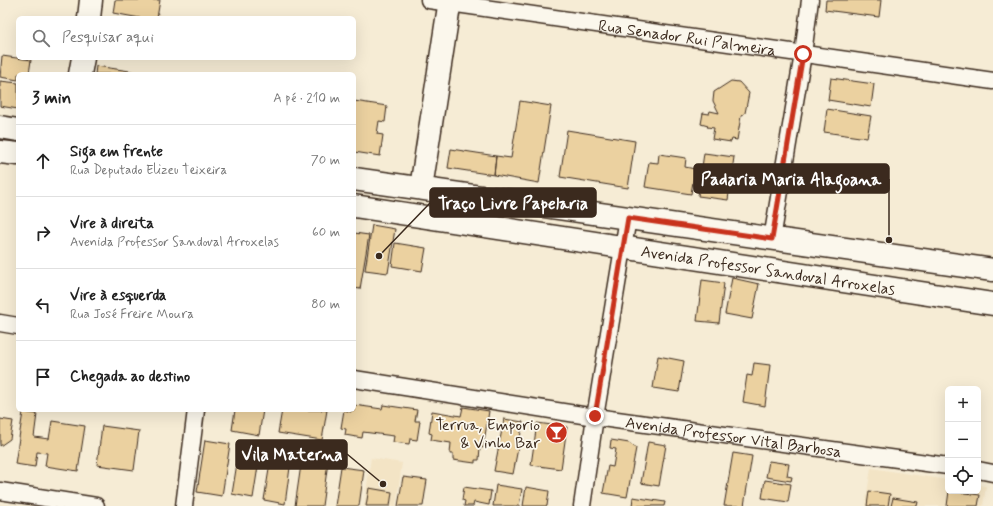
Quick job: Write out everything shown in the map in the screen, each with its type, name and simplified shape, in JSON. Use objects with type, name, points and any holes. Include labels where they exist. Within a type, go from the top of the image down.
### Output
[{"type":"street","points":[[89,16],[92,0]]},
{"type":"street","name":"Rua Senador Rui Palmeira","points":[[428,0],[993,81]]},
{"type":"street","points":[[772,239],[803,54],[810,0]]},
{"type":"street","points":[[422,188],[450,2]]},
{"type":"street","points":[[80,72],[83,60]]},
{"type":"street","points":[[0,127],[16,130]]},
{"type":"street","points":[[0,152],[16,154]]},
{"type":"street","name":"Avenida Professor Sandoval Arroxelas","points":[[356,179],[993,270]]},
{"type":"street","name":"Avenida Professor Sandoval Arroxelas","points":[[356,206],[993,304]]},
{"type":"street","points":[[582,506],[595,416],[628,218]]},
{"type":"street","points":[[0,324],[16,326]]},
{"type":"street","name":"Avenida Professor Vital Barbosa","points":[[356,379],[595,416],[945,466]]},
{"type":"street","points":[[184,506],[196,412]]},
{"type":"street","points":[[981,470],[993,472]]},
{"type":"street","points":[[0,491],[96,506]]},
{"type":"shaded area","points":[[371,458],[402,463],[396,506],[364,506]]},
{"type":"shaded area","points":[[871,468],[945,480],[945,494],[981,494],[981,485],[986,486],[983,506],[865,506]]},
{"type":"building","points":[[115,0],[160,0],[157,16],[129,16],[113,13]]},
{"type":"building","points":[[826,0],[881,0],[879,17],[825,10]]},
{"type":"building","points":[[2,56],[16,58],[16,60],[31,60],[29,72],[16,72],[16,80],[0,77]]},
{"type":"building","points":[[96,66],[136,72],[95,72]]},
{"type":"building","points":[[831,78],[874,84],[871,107],[828,100]]},
{"type":"building","points":[[0,81],[16,83],[16,109],[0,106]]},
{"type":"building","points":[[731,81],[739,82],[749,93],[745,113],[741,116],[737,140],[732,139],[731,142],[712,139],[714,128],[701,124],[703,113],[709,114],[710,111],[719,113],[713,101],[714,92]]},
{"type":"building","points":[[356,101],[387,106],[385,122],[379,121],[377,134],[383,135],[380,156],[356,152]]},
{"type":"building","points":[[520,101],[551,106],[539,183],[494,175],[496,156],[511,158]]},
{"type":"building","points":[[827,109],[871,116],[867,138],[824,132]]},
{"type":"building","points":[[567,130],[635,141],[628,188],[560,177]]},
{"type":"building","points":[[451,149],[496,156],[494,175],[448,168]]},
{"type":"building","points":[[704,153],[734,157],[728,200],[698,196]]},
{"type":"building","points":[[659,154],[686,158],[685,167],[695,169],[691,194],[645,187],[649,162],[658,163]]},
{"type":"building","points":[[372,225],[395,229],[388,273],[365,270]]},
{"type":"building","points":[[356,233],[369,235],[360,289],[356,288]]},
{"type":"building","points":[[395,243],[426,248],[422,271],[392,266]]},
{"type":"building","points":[[732,278],[759,284],[752,319],[725,314]]},
{"type":"building","points":[[702,280],[724,283],[719,323],[697,321]]},
{"type":"building","points":[[658,356],[684,361],[679,392],[653,388]]},
{"type":"building","points":[[754,363],[770,365],[765,406],[743,402],[747,375],[752,376]]},
{"type":"building","points":[[356,405],[382,409],[383,405],[417,410],[415,421],[420,421],[417,440],[410,439],[409,444],[393,442],[394,436],[363,432],[362,438],[345,435],[346,429],[341,428],[344,412],[356,412]]},
{"type":"building","points":[[463,407],[489,411],[483,448],[480,447],[479,460],[475,460],[475,463],[453,460],[453,454],[450,454],[451,443],[431,440],[432,434],[429,433],[432,411],[461,416]]},
{"type":"building","points":[[23,412],[37,414],[34,437],[49,439],[52,421],[85,426],[78,471],[45,466],[47,453],[37,452],[35,467],[15,464]]},
{"type":"building","points":[[235,412],[263,412],[259,435],[232,430]]},
{"type":"building","points":[[282,412],[327,412],[322,440],[278,433]]},
{"type":"building","points":[[0,419],[13,421],[10,439],[0,446]]},
{"type":"building","points":[[504,419],[523,422],[513,474],[494,471]]},
{"type":"building","points":[[537,423],[567,427],[561,469],[531,465]]},
{"type":"building","points":[[102,426],[139,431],[134,470],[97,465]]},
{"type":"building","points":[[205,440],[230,444],[222,496],[197,492]]},
{"type":"building","points":[[611,440],[629,443],[636,448],[627,497],[603,493],[608,466],[613,467],[616,449],[610,448]]},
{"type":"building","points":[[648,442],[666,445],[659,486],[641,483]]},
{"type":"building","points":[[733,453],[752,456],[744,506],[724,506]]},
{"type":"building","points":[[238,457],[259,460],[253,498],[232,494]]},
{"type":"building","points":[[271,457],[291,460],[285,504],[264,500]]},
{"type":"building","points":[[302,458],[328,462],[322,506],[295,506]]},
{"type":"building","points":[[769,461],[789,464],[787,476],[792,477],[791,481],[766,477]]},
{"type":"building","points":[[341,467],[364,470],[359,506],[335,506]]},
{"type":"building","points":[[403,477],[427,480],[423,506],[398,506]]},
{"type":"building","points":[[765,480],[791,484],[788,502],[762,498]]},
{"type":"building","points":[[496,485],[522,489],[519,506],[493,506]]},
{"type":"building","points":[[464,487],[491,491],[489,505],[474,502],[473,506],[464,506],[465,501],[462,500]]},
{"type":"building","points":[[526,487],[549,491],[547,506],[523,506]]},
{"type":"building","points":[[369,488],[392,492],[390,506],[366,506]]},
{"type":"building","points":[[869,491],[890,494],[888,506],[867,506]]},
{"type":"building","points":[[949,494],[980,495],[978,506],[947,506]]},
{"type":"building","points":[[633,497],[665,502],[664,506],[632,506]]},
{"type":"building","points":[[893,498],[918,502],[917,506],[891,506]]},
{"type":"place","name":"Padaria Maria Alagoana","points":[[889,240]]},
{"type":"place","name":"Traço Livre Papelaria","points":[[379,256]]},
{"type":"place","name":"Terrua, Emporio & Vinho Bar","points":[[556,433]]},
{"type":"place","name":"Vila Materna","points":[[383,484]]},
{"type":"route","points":[[595,416],[628,218],[772,239],[803,54]]}]
